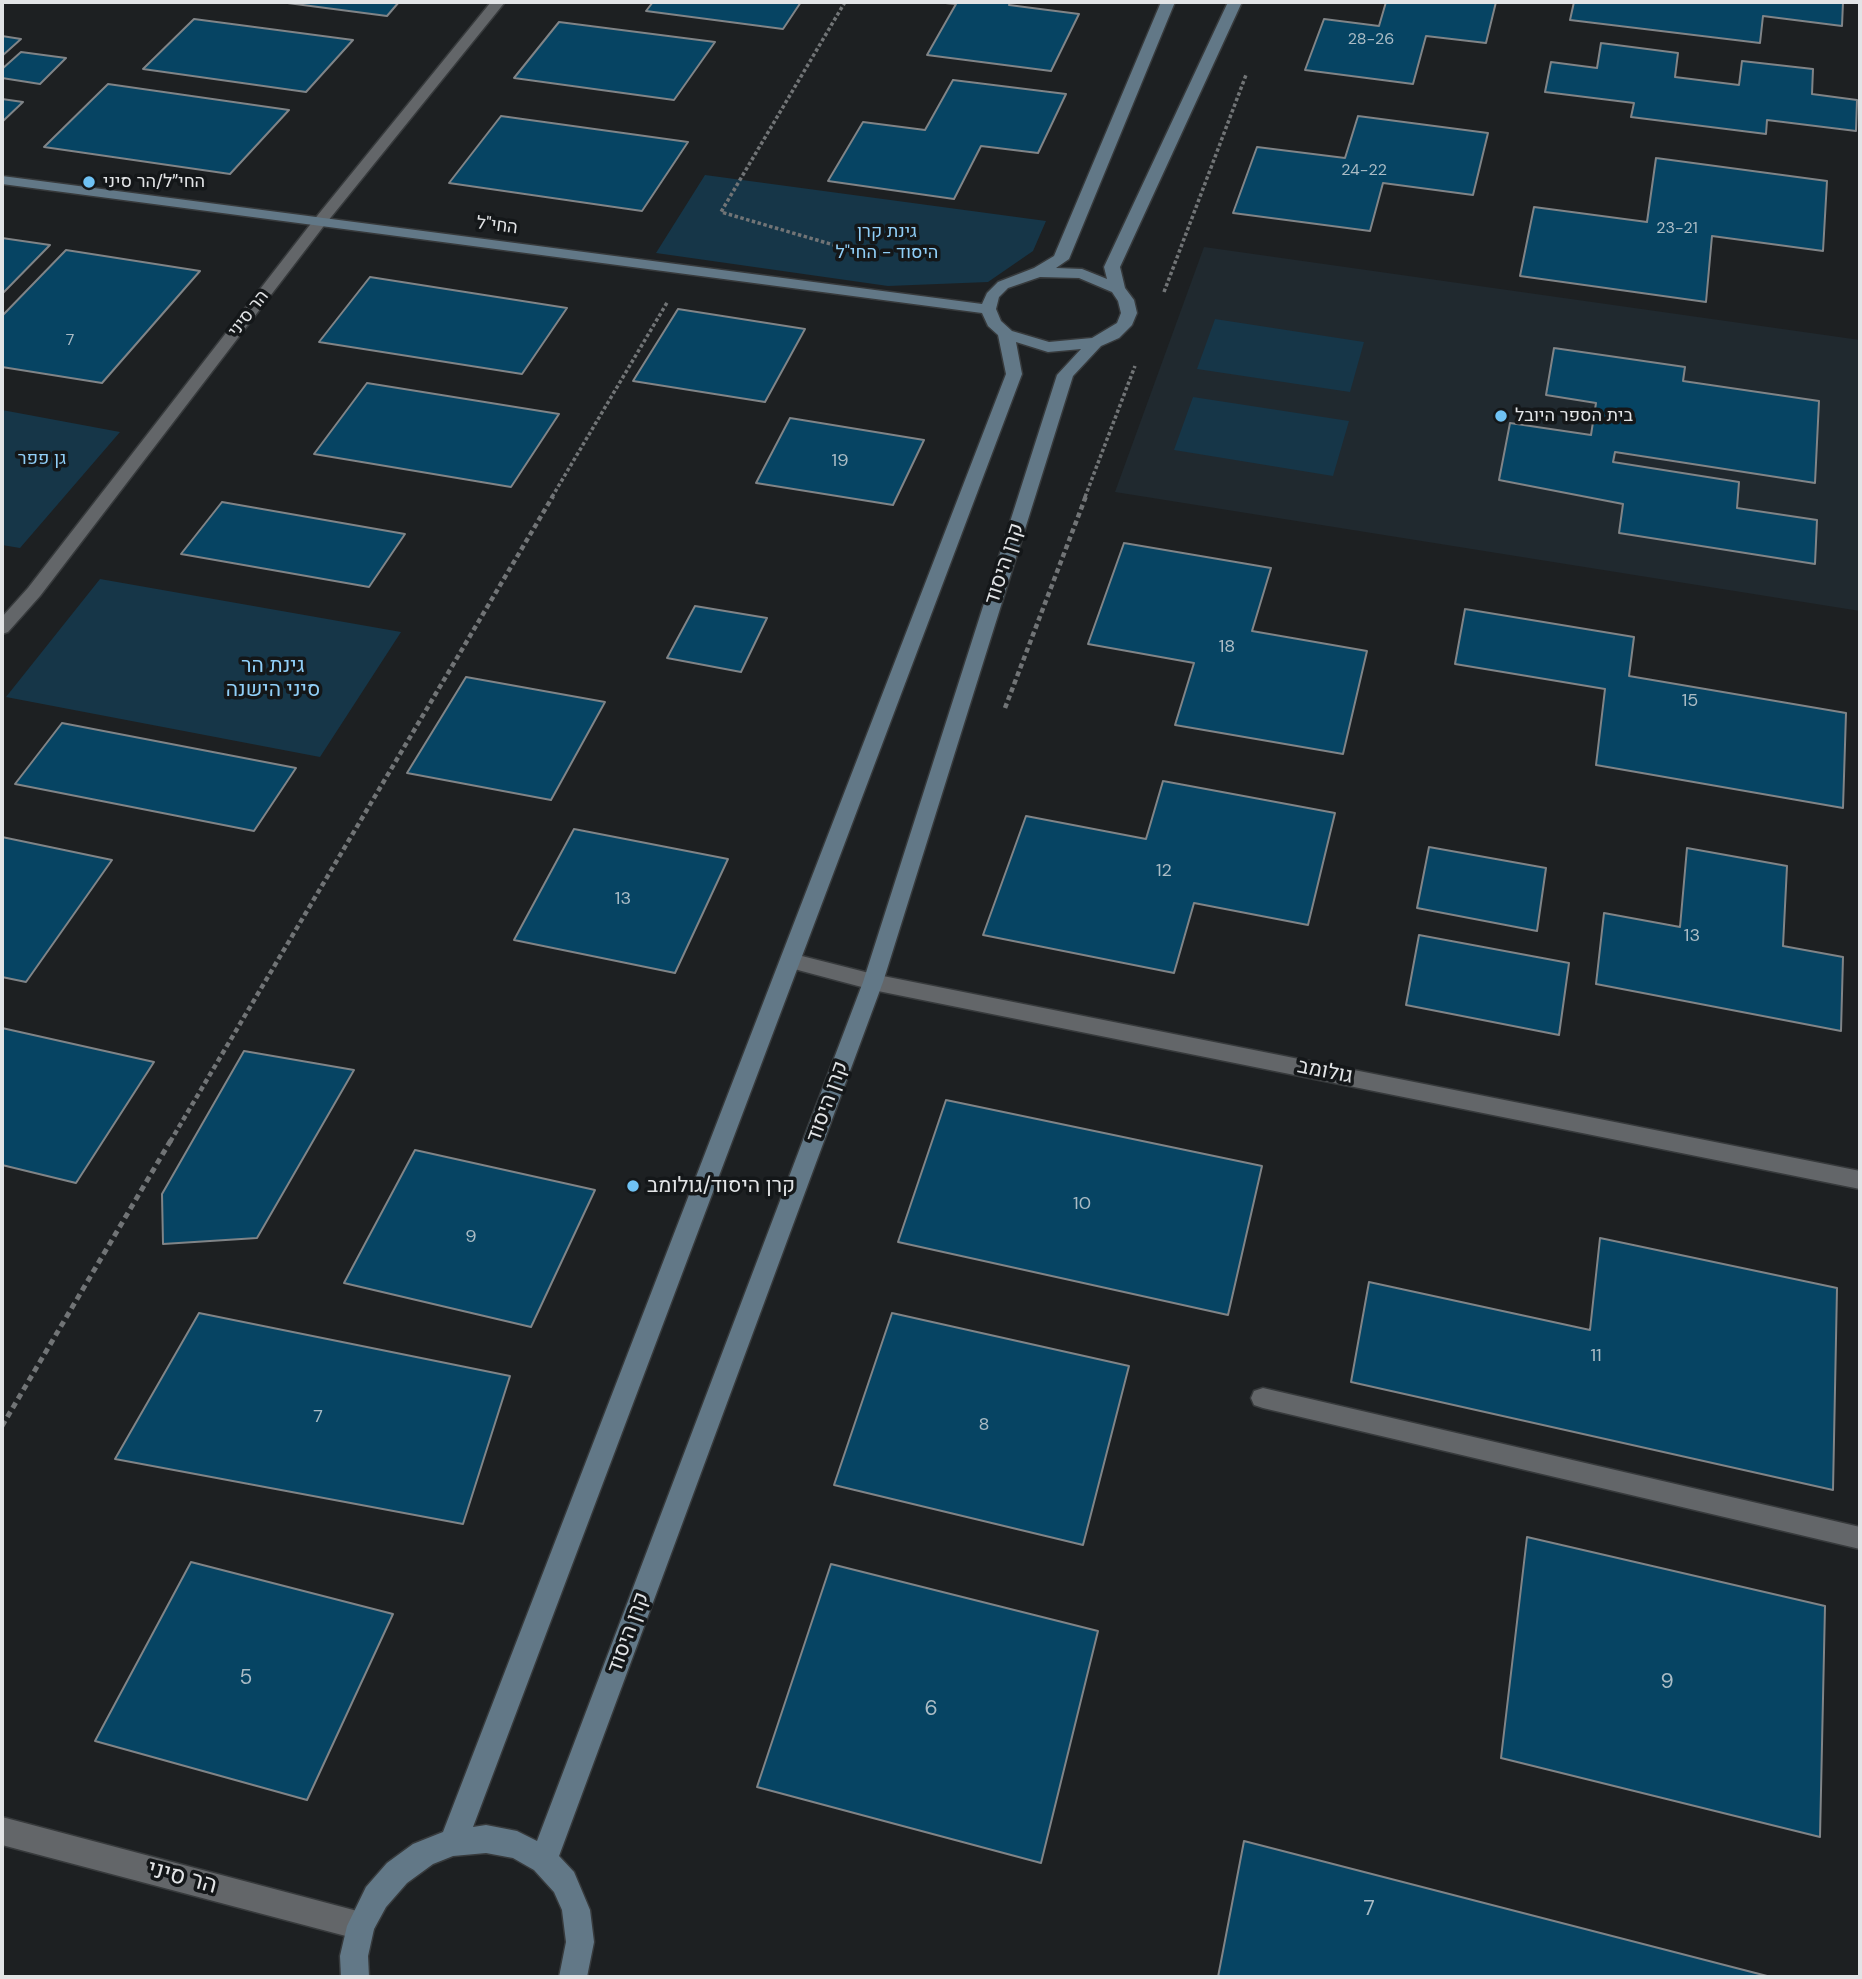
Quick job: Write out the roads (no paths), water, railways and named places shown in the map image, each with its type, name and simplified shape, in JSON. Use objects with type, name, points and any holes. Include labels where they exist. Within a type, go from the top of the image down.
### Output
[{"type":"street","name":"הר סיני","points":[[2,628],[34,592],[318,224],[498,2]]},
{"type":"street","points":[[1168,2],[1060,259],[1038,272],[1003,285],[992,296],[988,309],[994,323],[1006,334],[1048,347],[1095,343],[1113,335],[1124,325],[1129,313],[1126,300],[1117,289],[1112,267],[1235,2]]},
{"type":"street","name":"החי\"ל","points":[[2,180],[318,224],[688,268],[988,309]]},
{"type":"street","points":[[1038,272],[1082,274],[1117,289]]},
{"type":"street","points":[[453,1842],[1014,374],[1006,334]]},
{"type":"street","name":"קרן היסוד","points":[[544,1860],[873,982],[1065,375],[1095,343]]},
{"type":"street","name":"גולומב","points":[[790,961],[873,982],[1860,1180]]},
{"type":"street","points":[[1263,1398],[1860,1538]]},
{"type":"street","name":"הר סיני","points":[[2,1831],[361,1926]]},
{"type":"street","points":[[355,1977],[354,1956],[361,1926],[376,1897],[397,1873],[423,1854],[453,1842],[486,1839],[517,1845],[544,1860],[564,1882],[576,1910],[580,1942],[579,1976]]},
{"type":"place","name":"החי״ל/הר סיני","points":[[89,182]]},
{"type":"place","name":"בית הספר היובל","points":[[1501,416]]},
{"type":"place","name":"קרן היסוד/גולומב","points":[[633,1186]]},
{"type":"park label","name":"גינת קרן היסוד - החי\"ל","points":[[887,242]]},
{"type":"park label","name":"גן פפר","points":[[42,459]]},
{"type":"park label","name":"גינת הר סיני הישנה","points":[[273,678]]}]
